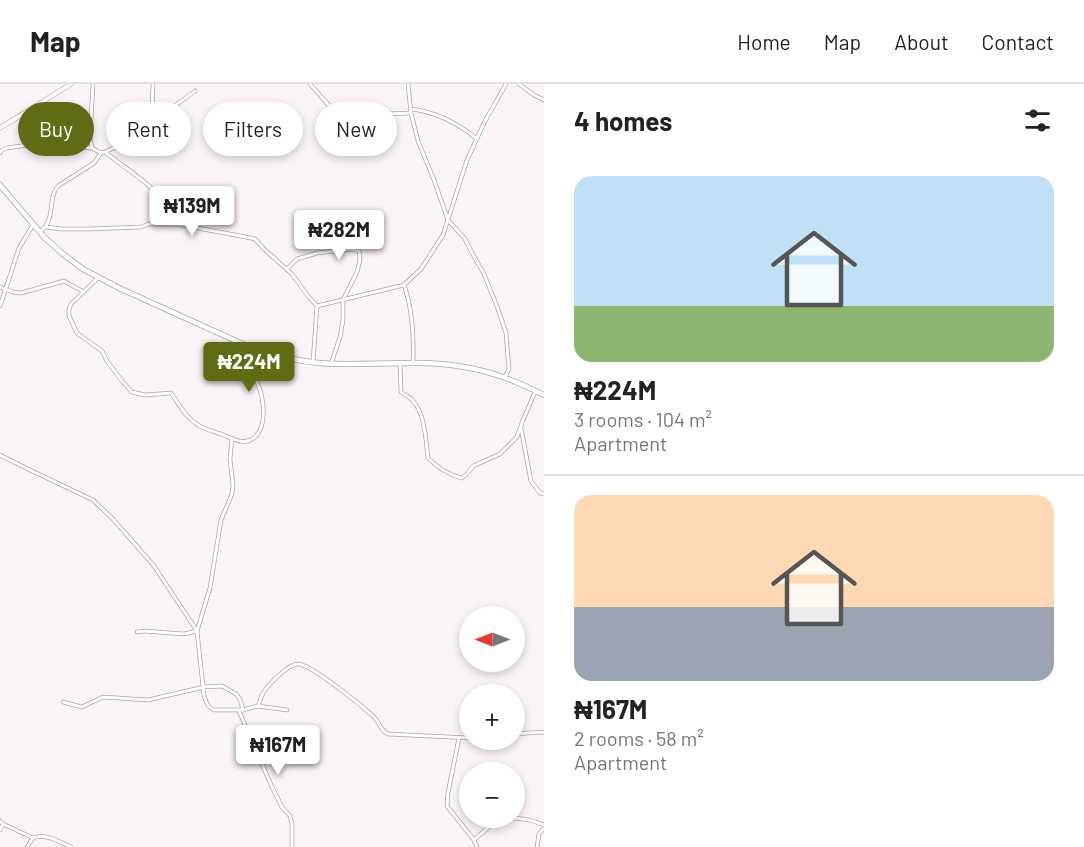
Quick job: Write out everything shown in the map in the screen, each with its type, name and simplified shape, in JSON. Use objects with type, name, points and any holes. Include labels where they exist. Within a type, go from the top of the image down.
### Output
[{"type":"main road","points":[[0,185],[33,225],[63,254],[83,268],[119,288],[245,345],[265,352],[331,364],[456,366],[505,377],[544,395]]},
{"type":"street","points":[[0,128],[71,84]]},
{"type":"street","points":[[92,102],[93,84]]},
{"type":"street","points":[[152,102],[153,84]]},
{"type":"street","points":[[310,84],[341,117],[353,118],[423,110],[452,121],[476,138]]},
{"type":"street","points":[[408,84],[411,111],[423,156],[448,220],[465,239],[484,274],[506,333],[509,369],[505,377]]},
{"type":"street","points":[[317,306],[404,285],[421,269],[443,235],[466,160],[484,121],[506,84]]},
{"type":"street","points":[[519,84],[544,100]]},
{"type":"street","points":[[180,102],[195,91]]},
{"type":"street","points":[[0,153],[7,148],[18,146]]},
{"type":"street","points":[[94,149],[146,184],[168,207],[176,224]]},
{"type":"street","points":[[40,232],[46,227],[52,210],[54,190],[94,163],[106,151]]},
{"type":"street","points":[[46,227],[88,229],[176,224],[255,239],[287,269],[317,306],[313,362]]},
{"type":"street","points":[[0,306],[19,248],[33,225]]},
{"type":"street","points":[[287,269],[297,260],[317,253],[356,249],[359,251],[360,260],[357,272],[343,300],[340,337],[331,364]]},
{"type":"street","points":[[99,277],[71,304],[69,309],[73,327],[81,338],[102,351],[132,392],[145,395],[171,393],[197,425],[220,432],[238,441],[248,441],[262,428],[262,397],[246,356],[245,345]]},
{"type":"street","points":[[0,286],[12,292],[21,293],[64,281],[84,292]]},
{"type":"street","points":[[404,285],[409,297],[412,316],[414,364]]},
{"type":"street","points":[[400,364],[401,392],[412,399],[420,412],[428,458],[453,476],[462,478],[473,466],[500,454],[517,437],[536,391]]},
{"type":"street","points":[[521,426],[531,482],[540,493],[544,494]]},
{"type":"street","points":[[232,438],[230,459],[232,494],[221,520],[210,588],[197,630],[207,704],[212,710],[241,711],[258,706],[287,710]]},
{"type":"street","points":[[0,455],[93,500],[154,566],[197,630]]},
{"type":"street","points":[[137,632],[184,634],[197,630]]},
{"type":"street","points":[[258,706],[263,693],[277,676],[295,664],[300,664],[309,667],[376,719],[381,730],[388,734],[459,738],[447,793],[447,806],[477,847]]},
{"type":"street","points":[[63,702],[82,707],[103,697],[148,700],[204,687],[222,686],[231,690],[240,699],[241,711],[272,788],[282,807],[290,816],[292,847]]},
{"type":"street","points":[[525,733],[544,732]]},
{"type":"street","points":[[525,821],[544,827],[539,834],[537,847]]},
{"type":"street","points":[[0,830],[2,822],[33,838]]},
{"type":"street","points":[[474,840],[488,828]]},
{"type":"street","points":[[27,847],[33,838],[38,836],[45,836],[71,847]]}]
